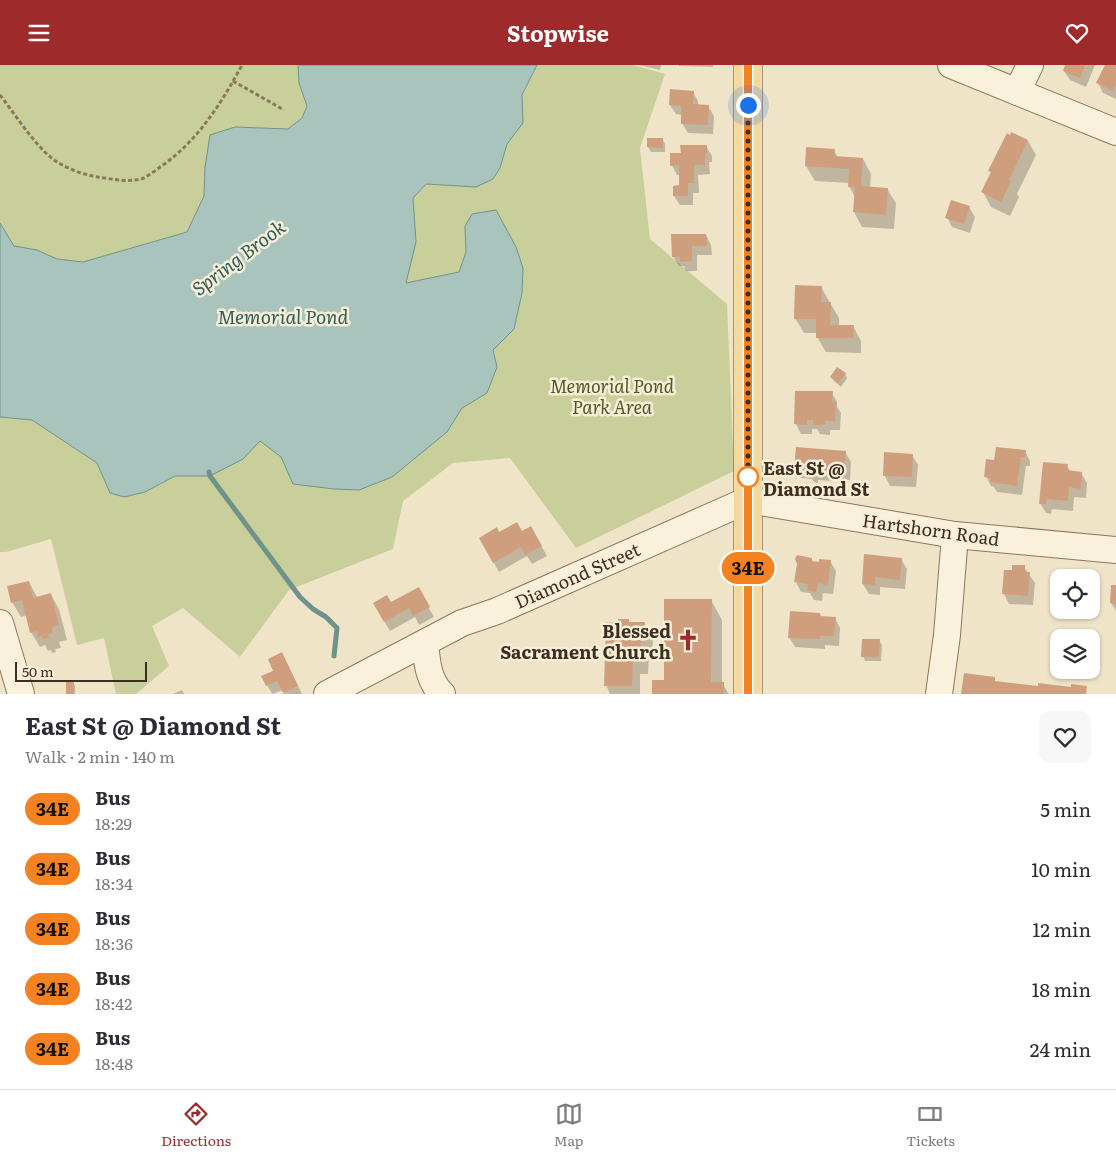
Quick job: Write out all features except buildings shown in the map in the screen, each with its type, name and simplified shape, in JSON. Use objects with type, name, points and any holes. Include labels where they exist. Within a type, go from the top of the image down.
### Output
[{"type":"main road","points":[[748,65],[748,694]]},
{"type":"street","points":[[951,65],[1116,132]]},
{"type":"street","points":[[1017,91],[1030,65]]},
{"type":"street","name":"Hartshorn Road","points":[[748,500],[955,535],[1116,549]]},
{"type":"street","name":"Diamond Street","points":[[328,694],[462,623],[497,611],[748,500]]},
{"type":"street","points":[[939,694],[947,635],[955,535]]},
{"type":"street","points":[[0,623],[19,685]]},
{"type":"street","points":[[425,643],[427,667],[432,682],[441,694]]},
{"type":"path","points":[[0,95],[47,155],[62,165],[94,176],[113,179],[144,178],[189,143],[209,120],[242,65]]},
{"type":"path","points":[[234,81],[284,110]]},
{"type":"green space","points":[[0,65],[298,65],[299,84],[307,106],[302,118],[288,129],[235,127],[205,167],[204,196],[187,232],[83,262],[57,259],[37,250],[14,246],[0,223]]},
{"type":"green space","name":"Memorial Pond Park Area","points":[[537,65],[633,65],[665,74],[640,148],[650,239],[727,304],[734,471],[576,548],[510,458],[453,463],[403,501],[393,549],[289,590],[240,657],[183,608],[152,626],[169,666],[136,694],[116,694],[104,638],[77,645],[51,539],[0,552],[0,417],[32,420],[97,463],[110,493],[145,492],[175,476],[210,476],[243,459],[260,441],[281,457],[293,484],[359,490],[447,432],[462,408],[487,393],[497,367],[493,350],[514,329],[522,293],[523,268],[516,247],[496,210],[466,226],[466,252],[459,272],[405,283],[416,242],[413,197],[426,184],[476,187],[500,168],[507,144],[523,123],[522,95]]},
{"type":"water","name":"Memorial Pond","points":[[298,65],[537,65],[522,95],[523,123],[507,144],[500,168],[493,179],[476,187],[426,184],[413,198],[416,242],[406,283],[459,272],[466,252],[465,226],[472,214],[496,210],[516,247],[523,268],[522,293],[514,329],[493,350],[497,367],[487,393],[462,408],[447,432],[392,477],[359,490],[293,484],[281,457],[260,441],[243,459],[210,476],[175,476],[145,492],[124,497],[110,493],[97,463],[32,420],[0,417],[0,223],[14,246],[37,250],[57,259],[83,262],[187,232],[204,196],[205,167],[210,135],[235,127],[288,129],[302,118],[307,106],[299,83]]},
{"type":"waterway","points":[[209,472],[210,476],[300,597],[337,628],[334,656]]},
{"type":"bus line","name":"34E","points":[[748,65],[748,694]]},
{"type":"place","name":"East St @ Diamond St","points":[[748,477]]},
{"type":"place","name":"Blessed Sacrament Church","points":[[688,640]]},
{"type":"route","points":[[748,105],[748,480],[748,477]]},
{"type":"water label","name":"Spring Brook","points":[[238,257]]}]
